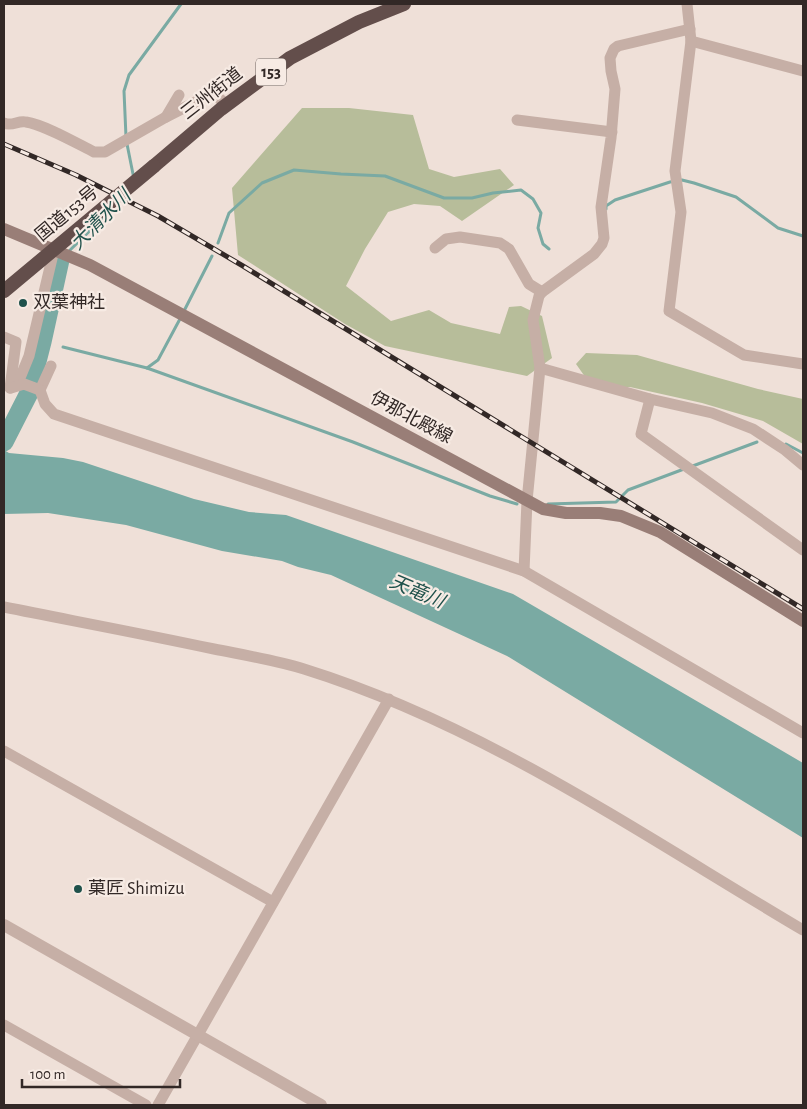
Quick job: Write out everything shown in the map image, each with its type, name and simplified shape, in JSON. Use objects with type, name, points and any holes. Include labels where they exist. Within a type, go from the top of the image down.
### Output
[{"type":"highway","name":"三州街道","points":[[154,166],[227,105],[290,58],[359,22],[404,4]]},
{"type":"highway","name":"国道153号","points":[[4,291],[154,166]]},
{"type":"main road","name":"伊那北殿線","points":[[4,228],[90,265],[543,509],[566,513],[600,513],[622,516],[660,532],[803,622]]},
{"type":"street","points":[[687,4],[691,41],[675,171],[682,212],[669,310],[744,355],[803,364]]},
{"type":"street","points":[[524,571],[527,501],[540,368],[532,320],[542,292],[594,254],[604,238],[601,207],[612,132],[615,89],[610,71],[610,58],[614,49],[690,29]]},
{"type":"street","points":[[691,41],[803,71]]},
{"type":"street","points":[[4,123],[9,125],[24,121],[94,152],[105,152],[213,93],[227,105]]},
{"type":"street","points":[[166,117],[179,96]]},
{"type":"street","points":[[517,120],[612,132]]},
{"type":"street","points":[[435,248],[446,239],[460,237],[500,243],[509,249],[529,284],[542,292]]},
{"type":"street","points":[[7,389],[20,378],[29,356],[61,253]]},
{"type":"street","points":[[4,337],[16,342],[7,389]]},
{"type":"street","points":[[51,366],[40,390],[44,404],[54,414],[524,571],[803,733]]},
{"type":"street","points":[[540,368],[650,399],[712,413],[753,429],[785,450],[803,466]]},
{"type":"street","points":[[7,389],[24,384],[40,390]]},
{"type":"street","points":[[650,399],[641,434],[803,550]]},
{"type":"street","points":[[4,609],[143,634],[302,668],[389,699],[441,722],[550,778],[803,930]]},
{"type":"street","points":[[158,1105],[389,699]]},
{"type":"street","points":[[4,751],[273,902]]},
{"type":"street","points":[[4,925],[321,1105]]},
{"type":"street","points":[[4,1025],[146,1105]]},
{"type":"green space","points":[[302,108],[349,108],[413,115],[429,169],[454,177],[500,169],[514,185],[462,221],[440,206],[414,204],[388,212],[365,249],[346,286],[391,321],[429,310],[451,323],[500,334],[509,307],[521,306],[542,316],[552,358],[527,376],[385,346],[345,324],[238,255],[232,188]]},
{"type":"green space","points":[[586,353],[637,355],[758,389],[803,399],[803,444],[763,421],[702,403],[630,387],[593,388],[576,364]]},
{"type":"water","name":"天竜川","points":[[4,450],[9,453],[63,458],[83,462],[194,499],[249,512],[286,515],[513,594],[803,763],[803,838],[507,656],[331,575],[282,561],[222,551],[126,525],[48,513],[4,514]]},
{"type":"waterway","name":"大清水川","points":[[126,137],[124,91],[129,75],[181,4]]},
{"type":"waterway","name":"大清水川","points":[[127,144],[134,179]]},
{"type":"waterway","points":[[218,243],[229,213],[262,183],[294,170],[385,176],[444,198],[472,198],[493,193],[521,190],[533,199],[541,213],[538,228],[543,244],[549,249]]},
{"type":"waterway","points":[[606,209],[606,206],[615,200],[670,182],[682,180],[736,197],[778,228],[803,236]]},
{"type":"waterway","name":"大清水川","points":[[67,253],[104,217]]},
{"type":"waterway","points":[[184,311],[212,256]]},
{"type":"waterway","name":"大清水川","points":[[4,442],[29,393],[60,260]]},
{"type":"waterway","points":[[63,347],[147,368],[158,360],[181,317]]},
{"type":"waterway","name":"大清水川","points":[[42,342],[47,344]]},
{"type":"waterway","points":[[147,368],[353,442],[490,496],[517,504]]},
{"type":"waterway","points":[[690,467],[757,442]]},
{"type":"waterway","points":[[786,444],[803,453]]},
{"type":"waterway","points":[[548,504],[616,502],[628,490],[684,469]]},
{"type":"railway","points":[[4,144],[76,175],[158,216],[243,266],[803,609]]},
{"type":"place","name":"双葉神社","points":[[23,303]]},
{"type":"place","name":"菓匠 Shimizu","points":[[78,889]]}]
